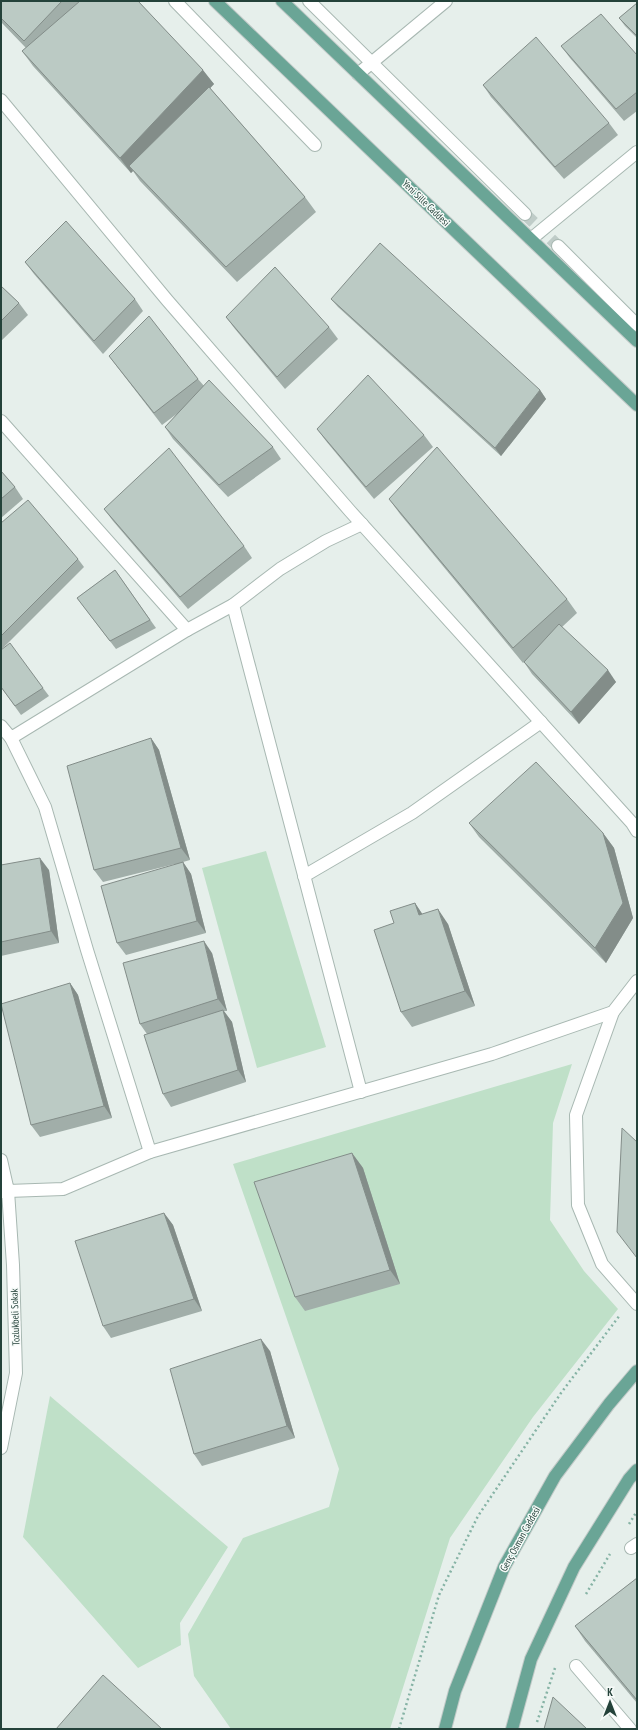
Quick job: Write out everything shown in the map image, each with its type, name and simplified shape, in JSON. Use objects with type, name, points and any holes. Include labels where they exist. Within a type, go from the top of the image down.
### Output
[{"type":"main road","name":"Yeni Sille Caddesi","points":[[215,1],[637,405]]},
{"type":"main road","points":[[282,1],[637,341]]},
{"type":"main road","name":"Genç Osman Caddesi","points":[[445,1729],[455,1692],[504,1567],[555,1476],[609,1404],[637,1371]]},
{"type":"main road","points":[[512,1729],[531,1659],[574,1567],[629,1479],[637,1470]]},
{"type":"street","points":[[174,1],[315,145]]},
{"type":"street","points":[[309,1],[525,214]]},
{"type":"street","points":[[358,74],[446,1]]},
{"type":"street","points":[[1,100],[167,300],[362,524],[632,823],[637,831]]},
{"type":"street","points":[[531,239],[637,152]]},
{"type":"street","points":[[558,246],[637,325]]},
{"type":"street","points":[[1,421],[187,630]]},
{"type":"street","points":[[11,738],[187,630],[233,605],[280,569],[326,541],[362,524]]},
{"type":"street","points":[[233,605],[362,1092]]},
{"type":"street","points":[[304,876],[412,813],[541,722]]},
{"type":"street","points":[[1,726],[11,738],[44,807],[150,1152]]},
{"type":"street","points":[[634,1302],[602,1264],[578,1205],[576,1114],[613,1012],[637,981]]},
{"type":"street","points":[[5,1192],[63,1189],[150,1152],[492,1054],[613,1012]]},
{"type":"street","name":"Tozlukbeli Sokak","points":[[1,1160],[13,1265],[16,1373],[1,1448]]},
{"type":"street","points":[[576,1666],[630,1729]]},
{"type":"path","points":[[399,1729],[439,1595],[478,1516],[561,1393],[634,1302]]},
{"type":"path","points":[[625,1530],[637,1511]]},
{"type":"path","points":[[585,1597],[613,1550]]},
{"type":"path","points":[[535,1729],[557,1662]]},
{"type":"green space","points":[[266,851],[326,1047],[257,1068],[202,868]]},
{"type":"green space","points":[[572,1064],[553,1123],[550,1220],[584,1271],[618,1309],[533,1417],[450,1538],[390,1729],[231,1729],[194,1676],[188,1634],[243,1538],[329,1507],[339,1469],[233,1164]]},
{"type":"green space","points":[[50,1396],[228,1547],[180,1623],[181,1645],[138,1668],[23,1537]]},
{"type":"building","points":[[1,1],[62,1],[24,41],[1,18]]},
{"type":"building","points":[[80,1],[138,1],[203,70],[120,158],[22,51]]},
{"type":"building","points":[[637,3],[637,36],[619,18]]},
{"type":"building","points":[[601,14],[637,55],[637,92],[616,109],[561,46]]},
{"type":"building","points":[[536,37],[609,123],[555,167],[483,85]]},
{"type":"building","points":[[209,87],[305,197],[226,267],[129,166]]},
{"type":"building","points":[[66,221],[135,299],[94,341],[25,262]]},
{"type":"building","points":[[380,243],[540,390],[495,448],[331,299]]},
{"type":"building","points":[[275,267],[329,327],[277,377],[226,317]]},
{"type":"building","points":[[1,286],[19,303],[1,321]]},
{"type":"building","points":[[149,316],[198,379],[154,413],[109,356]]},
{"type":"building","points":[[368,375],[424,435],[366,487],[317,429]]},
{"type":"building","points":[[209,380],[273,447],[219,485],[165,427]]},
{"type":"building","points":[[437,447],[567,599],[513,648],[389,499]]},
{"type":"building","points":[[169,448],[244,546],[180,597],[104,509]]},
{"type":"building","points":[[1,471],[15,487],[1,499]]},
{"type":"building","points":[[28,500],[78,559],[1,636],[1,523]]},
{"type":"building","points":[[115,570],[150,620],[110,641],[77,598]]},
{"type":"building","points":[[559,624],[608,670],[571,712],[524,662]]},
{"type":"building","points":[[10,643],[43,688],[15,706],[1,687],[1,650]]},
{"type":"building","points":[[151,738],[181,848],[94,870],[67,766]]},
{"type":"building","points":[[536,762],[603,833],[623,903],[595,948],[469,823]]},
{"type":"building","points":[[40,858],[51,931],[1,942],[1,865]]},
{"type":"building","points":[[183,862],[197,921],[117,943],[101,886]]},
{"type":"building","points":[[415,903],[419,915],[438,909],[465,991],[401,1012],[374,930],[394,923],[390,911]]},
{"type":"building","points":[[204,941],[218,999],[140,1024],[123,963]]},
{"type":"building","points":[[70,983],[104,1106],[31,1125],[1,1004]]},
{"type":"building","points":[[223,1010],[238,1070],[163,1094],[144,1035]]},
{"type":"building","points":[[622,1128],[637,1142],[637,1258],[617,1232]]},
{"type":"building","points":[[352,1153],[390,1270],[295,1297],[254,1182]]},
{"type":"building","points":[[164,1213],[194,1299],[103,1326],[75,1241]]},
{"type":"building","points":[[261,1339],[287,1426],[194,1454],[170,1369]]},
{"type":"building","points":[[637,1578],[637,1700],[575,1626]]},
{"type":"building","points":[[103,1675],[162,1729],[56,1729]]},
{"type":"building","points":[[553,1697],[587,1729],[544,1729]]},
{"type":"tunnel","points":[[525,214],[558,246]]}]
